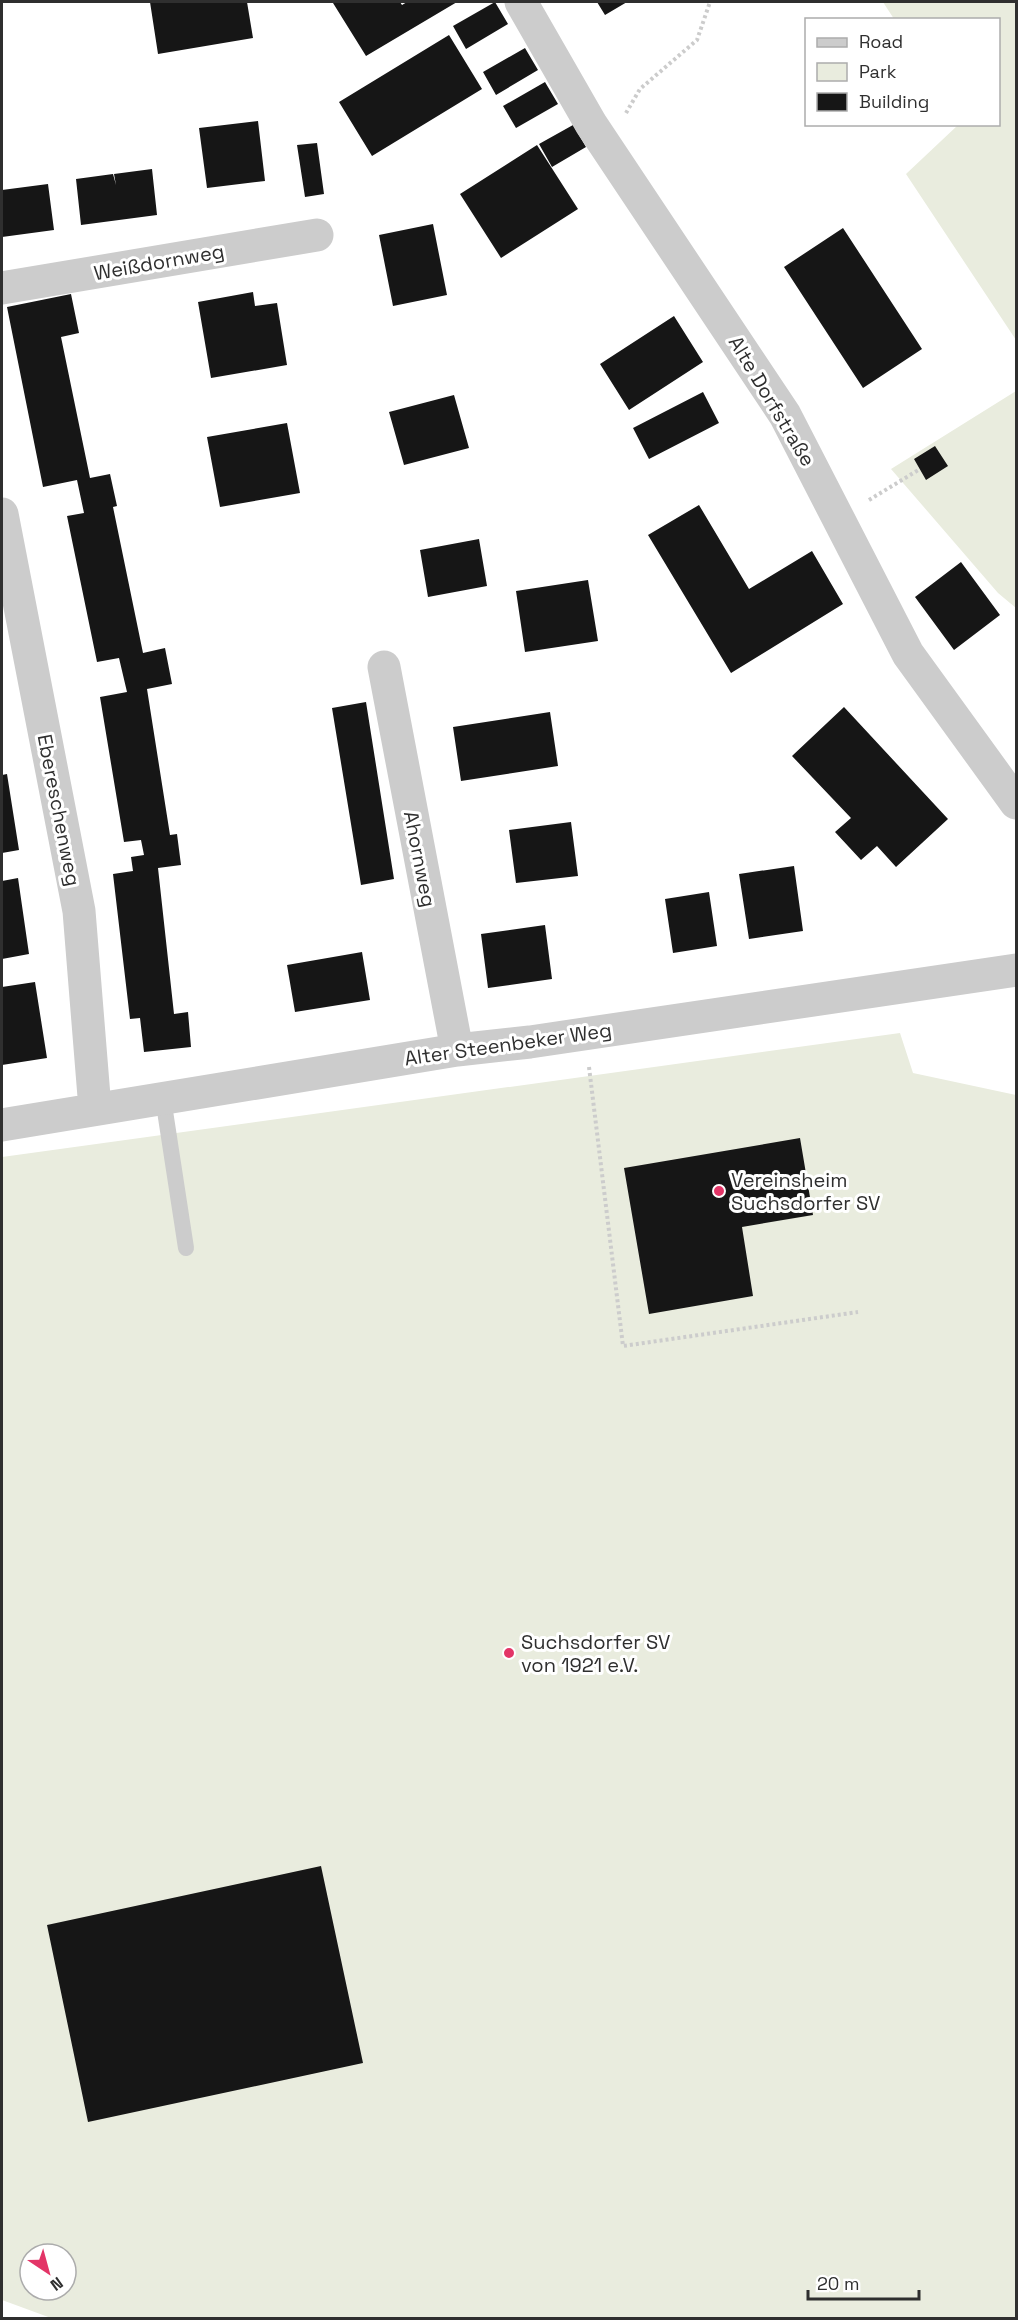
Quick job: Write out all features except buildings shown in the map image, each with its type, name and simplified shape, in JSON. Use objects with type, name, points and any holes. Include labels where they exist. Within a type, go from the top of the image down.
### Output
[{"type":"street","name":"Alte Dorfstraße","points":[[521,2],[607,147],[785,415],[908,654],[1017,803]]},
{"type":"street","name":"Weißdornweg","points":[[2,288],[317,235]]},
{"type":"street","name":"Ebereschenweg","points":[[2,514],[79,911],[95,1109]]},
{"type":"street","name":"Ahornweg","points":[[384,667],[457,1050]]},
{"type":"street","name":"Alter Steenbeker Weg","points":[[2,1125],[457,1050],[585,1034],[1017,970]]},
{"type":"lane","points":[[163,1098],[186,1248]]},
{"type":"path","points":[[607,147],[640,89],[698,40],[710,2]]},
{"type":"path","points":[[838,519],[920,469]]},
{"type":"path","points":[[585,1034],[623,1346],[858,1312]]},
{"type":"green space","points":[[883,2],[1016,2],[1016,340],[906,174],[957,126],[1000,126],[1000,18],[893,18]]},
{"type":"green space","points":[[1016,391],[1016,608],[998,593],[891,469]]},
{"type":"green space","name":"Suchsdorfer SV von 1921 e.V.","points":[[900,1033],[913,1073],[1016,1095],[1016,2318],[51,2318],[2,2300],[2,1157]]},
{"type":"place","name":"Vereinsheim Suchsdorfer SV","points":[[719,1191]]},
{"type":"place","name":"Suchsdorfer SV von 1921 e.V.","points":[[509,1653]]}]
